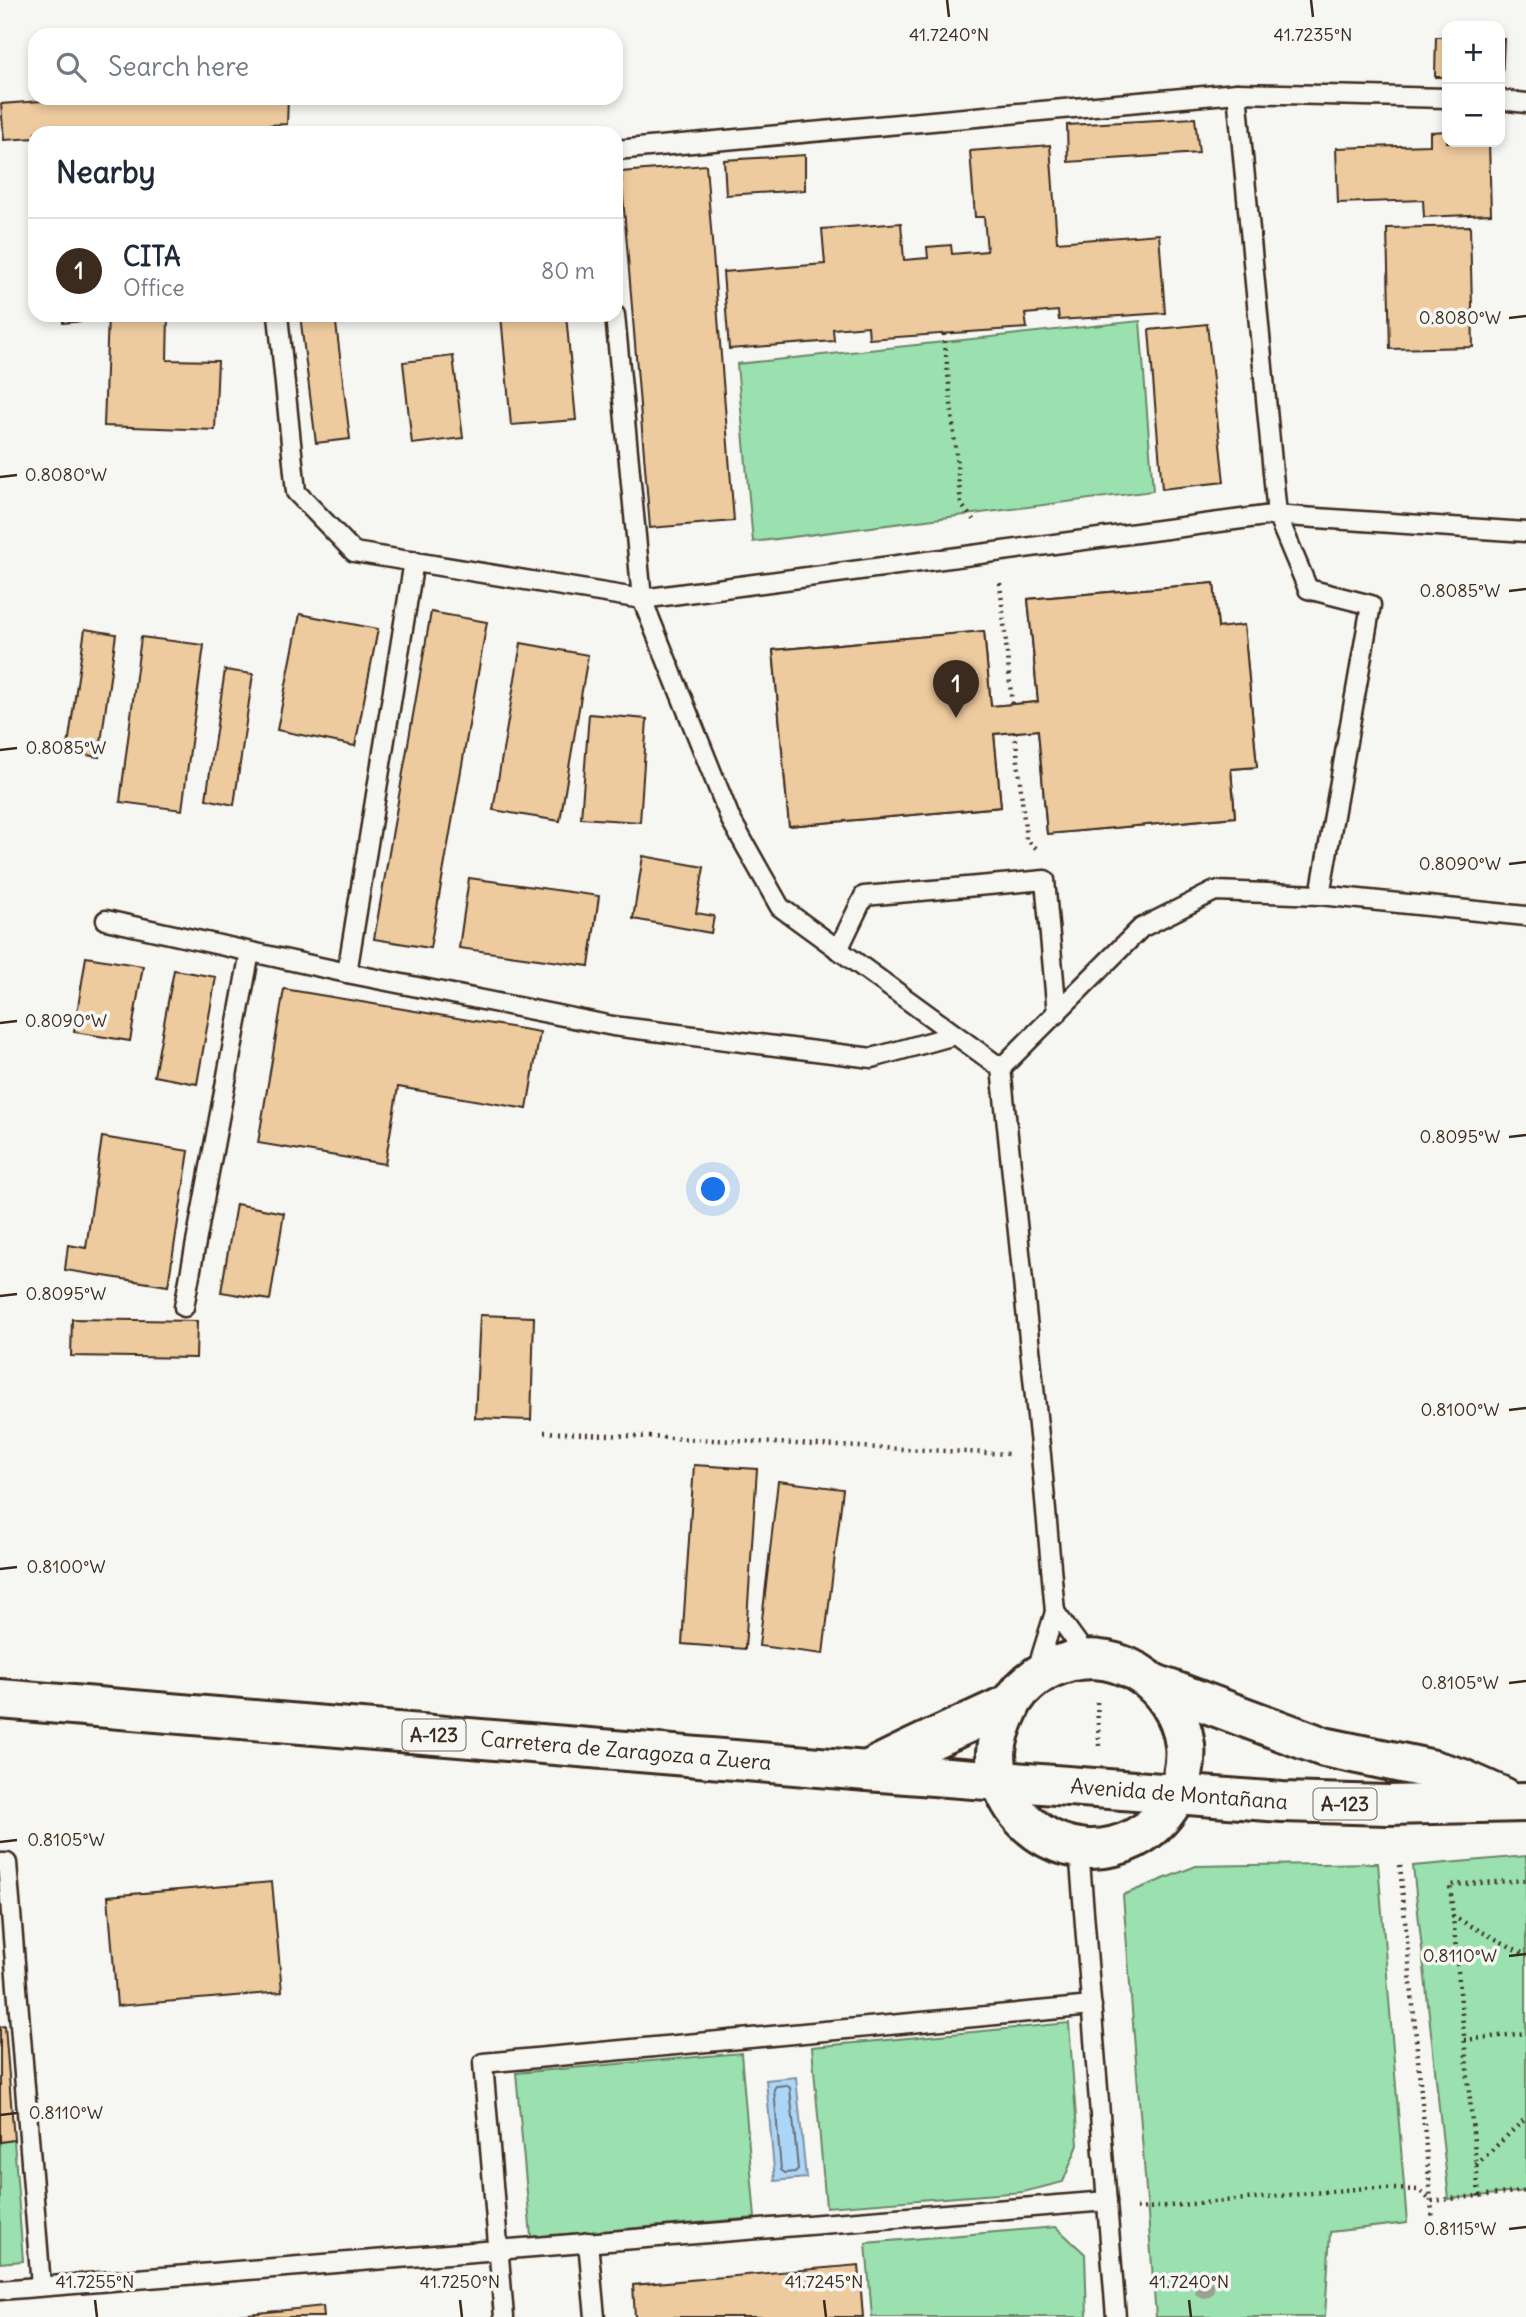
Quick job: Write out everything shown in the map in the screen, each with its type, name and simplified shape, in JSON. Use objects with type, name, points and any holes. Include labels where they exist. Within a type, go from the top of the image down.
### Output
[{"type":"main road","points":[[867,1771],[1023,1690],[1052,1668],[1070,1661],[1092,1659],[1118,1663],[1137,1671],[1155,1684],[1170,1702],[1181,1724],[1185,1748],[1184,1772],[1177,1795],[1154,1826],[1121,1845],[1101,1849],[1079,1849],[1052,1842],[1029,1827],[1011,1806],[1000,1780],[996,1754],[1000,1727],[1023,1690]]},
{"type":"main road","points":[[1155,1684],[1324,1747],[1430,1769],[1520,1802]]},
{"type":"main road","name":"Carretera de Zaragoza a Zuera","points":[[0,1699],[1000,1780]]},
{"type":"main road","name":"Avenida de Montañana","points":[[1000,1780],[1282,1802],[1520,1802]]},
{"type":"lane","points":[[623,149],[1237,93],[1442,98]]},
{"type":"lane","points":[[1237,93],[1278,515],[1308,589],[1371,605],[1320,895]]},
{"type":"lane","points":[[1505,101],[1526,103]]},
{"type":"lane","points":[[279,322],[296,492],[354,552],[642,599],[1278,515],[1526,532]]},
{"type":"lane","points":[[616,322],[642,599],[731,820],[780,907],[1001,1068],[1055,1612],[1023,1690]]},
{"type":"lane","points":[[347,973],[414,561]]},
{"type":"lane","points":[[838,950],[864,896],[1045,880],[1057,1014]]},
{"type":"lane","points":[[1001,1068],[1141,928],[1215,891],[1320,895],[1526,916]]},
{"type":"lane","points":[[107,920],[347,973],[613,1026],[872,1058],[954,1035]]},
{"type":"lane","points":[[184,1307],[250,952]]},
{"type":"lane","points":[[1055,1612],[1092,1659]]},
{"type":"lane","points":[[1079,1849],[1116,2317]]},
{"type":"lane","points":[[0,1863],[7,1863],[41,2286]]},
{"type":"lane","points":[[504,2317],[483,2063],[1092,2006]]},
{"type":"lane","points":[[0,2290],[1107,2201]]},
{"type":"lane","points":[[588,2242],[594,2317]]},
{"type":"path","points":[[1014,732],[1026,839],[1045,855]]},
{"type":"path","points":[[544,1432],[1041,1455]]},
{"type":"path","points":[[1092,1659],[1099,1758],[1096,1789]]},
{"type":"path","points":[[1400,1865],[1433,2222]]},
{"type":"path","points":[[1479,2196],[1450,1885],[1526,1880]]},
{"type":"path","points":[[1452,1916],[1526,1955]]},
{"type":"path","points":[[1464,2040],[1526,2033]]},
{"type":"path","points":[[1476,2165],[1526,2118]]},
{"type":"path","points":[[1131,2210],[1367,2188],[1419,2190],[1431,2201],[1526,2191]]},
{"type":"green space","points":[[1140,321],[1153,491],[753,542],[737,364]]},
{"type":"green space","points":[[1526,1856],[1526,2191],[1449,2199],[1413,1866]]},
{"type":"green space","points":[[1378,1863],[1407,2223],[1330,2232],[1325,2317],[1156,2317],[1123,1895],[1196,1866]]},
{"type":"green space","points":[[1069,2023],[1078,2145],[1063,2182],[1023,2192],[826,2207],[812,2047]]},
{"type":"green space","points":[[741,2053],[755,2218],[531,2237],[516,2073]]},
{"type":"green space","points":[[14,2140],[23,2261],[0,2263],[0,2142]]},
{"type":"green space","points":[[1056,2227],[1085,2254],[1087,2317],[872,2317],[866,2243]]},
{"type":"water","points":[[796,2077],[806,2178],[775,2181],[766,2080]]},
{"type":"building","points":[[1436,37],[1442,37],[1442,77],[1435,77]]},
{"type":"building","points":[[1,104],[288,105],[287,124],[28,126],[28,138],[4,140]]},
{"type":"building","points":[[1195,118],[1199,153],[1068,162],[1067,125]]},
{"type":"building","points":[[1442,131],[1442,147],[1489,147],[1491,214],[1424,217],[1423,200],[1338,203],[1336,148],[1430,145],[1430,132]]},
{"type":"building","points":[[1050,145],[1057,242],[1159,234],[1165,313],[1059,320],[1058,311],[1025,314],[1027,328],[869,339],[868,326],[833,329],[834,341],[729,349],[723,272],[825,264],[822,229],[901,223],[904,260],[928,258],[927,247],[951,245],[952,254],[987,251],[984,217],[975,217],[970,151]]},
{"type":"building","points":[[805,155],[805,190],[726,195],[724,160]]},
{"type":"building","points":[[706,165],[734,521],[650,528],[623,172]]},
{"type":"building","points":[[1470,226],[1473,347],[1390,349],[1387,228]]},
{"type":"building","points":[[108,322],[168,322],[167,360],[218,361],[215,430],[104,426]]},
{"type":"building","points":[[301,322],[336,322],[350,439],[316,443]]},
{"type":"building","points":[[502,322],[567,322],[576,420],[511,425]]},
{"type":"building","points":[[1207,324],[1224,482],[1162,489],[1149,330]]},
{"type":"building","points":[[453,356],[463,438],[412,444],[403,362]]},
{"type":"building","points":[[1214,583],[1218,628],[1244,625],[1257,767],[1231,769],[1235,817],[1047,834],[1038,730],[994,734],[1001,807],[789,826],[773,650],[984,631],[991,706],[1038,702],[1028,599]],"holes":[[[1182,667],[1191,745],[1137,751],[1127,674]]]},
{"type":"building","points":[[1214,583],[1218,628],[1244,625],[1257,767],[1231,769],[1235,817],[1047,834],[1038,730],[994,734],[1001,807],[789,826],[773,650],[984,631],[991,706],[1038,702],[1028,599]]},
{"type":"building","points":[[431,612],[487,622],[430,948],[374,939]]},
{"type":"building","points":[[300,614],[378,629],[355,746],[277,730]]},
{"type":"building","points":[[85,629],[116,634],[99,757],[67,752]]},
{"type":"building","points":[[141,637],[204,645],[182,810],[120,802]]},
{"type":"building","points":[[521,643],[588,655],[560,821],[493,810]]},
{"type":"building","points":[[225,670],[253,674],[234,805],[206,799]]},
{"type":"building","points":[[589,714],[647,719],[640,822],[581,818]]},
{"type":"building","points":[[643,856],[704,867],[696,913],[714,916],[711,933],[633,919]]},
{"type":"building","points":[[469,878],[599,896],[589,966],[459,948]]},
{"type":"building","points":[[86,957],[143,966],[130,1041],[74,1032]]},
{"type":"building","points":[[174,970],[216,977],[197,1084],[154,1076]]},
{"type":"building","points":[[284,989],[540,1032],[527,1109],[398,1087],[385,1164],[258,1143]]},
{"type":"building","points":[[102,1137],[189,1151],[168,1286],[65,1270],[68,1245],[86,1248]]},
{"type":"building","points":[[236,1204],[284,1213],[270,1300],[221,1292]]},
{"type":"building","points":[[480,1315],[534,1317],[531,1420],[475,1418]]},
{"type":"building","points":[[72,1319],[197,1321],[196,1358],[71,1356]]},
{"type":"building","points":[[694,1465],[757,1469],[745,1649],[682,1644]]},
{"type":"building","points":[[778,1481],[843,1489],[823,1654],[759,1646]]},
{"type":"building","points":[[272,1882],[282,1992],[117,2006],[108,1896]]},
{"type":"building","points":[[5,2026],[14,2140],[0,2142],[0,2027]]},
{"type":"building","points":[[859,2265],[863,2317],[635,2317],[633,2285]]},
{"type":"building","points":[[323,2306],[324,2317],[219,2317]]},
{"type":"place","name":"CITA","points":[[956,718]]}]
